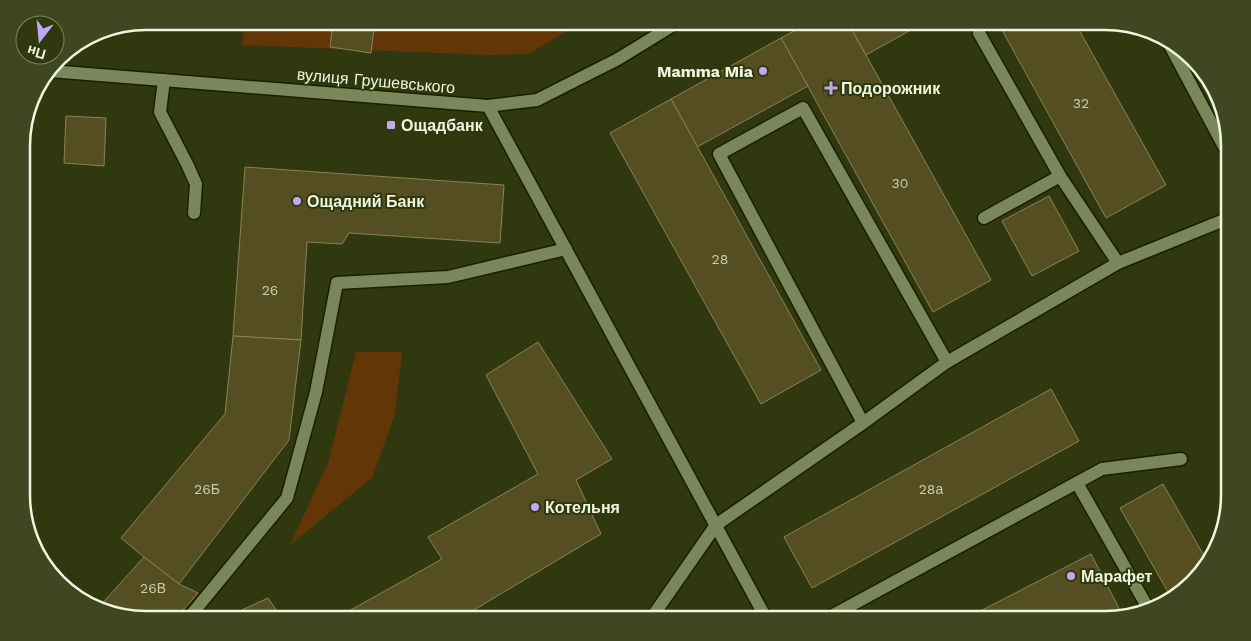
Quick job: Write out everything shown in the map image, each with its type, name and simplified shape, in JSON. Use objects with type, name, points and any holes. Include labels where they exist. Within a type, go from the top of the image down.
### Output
[{"type":"street","name":"вулиця Грушевського","points":[[58,71],[488,106],[537,100],[618,59],[665,30]]},
{"type":"street","points":[[979,33],[1060,176],[1118,263]]},
{"type":"street","points":[[1175,54],[1221,140]]},
{"type":"street","points":[[164,80],[160,112],[196,184],[194,212]]},
{"type":"street","points":[[488,106],[762,611]]},
{"type":"street","points":[[863,423],[719,154],[803,108],[947,362]]},
{"type":"street","points":[[984,218],[1060,176]]},
{"type":"street","points":[[656,611],[716,525],[947,362],[1118,263],[1221,221]]},
{"type":"street","points":[[194,611],[287,498],[316,392],[336,283],[448,277],[566,249]]},
{"type":"street","points":[[841,611],[1102,469],[1181,459]]},
{"type":"street","points":[[1077,483],[1145,604]]},
{"type":"shaded area","points":[[244,30],[569,30],[528,54],[488,55],[242,45]]},
{"type":"shaded area","points":[[356,352],[402,352],[395,414],[372,478],[290,545],[328,463]]},
{"type":"building","points":[[332,30],[374,30],[371,53],[330,47]]},
{"type":"building","points":[[796,30],[852,30],[991,280],[933,312],[781,38]]},
{"type":"building","points":[[852,30],[911,30],[866,55]]},
{"type":"building","points":[[1002,30],[1079,30],[1166,185],[1106,218]]},
{"type":"building","points":[[781,38],[808,86],[697,147],[671,99]]},
{"type":"building","points":[[671,99],[821,370],[761,404],[610,133]]},
{"type":"building","points":[[66,116],[106,118],[104,166],[64,163]]},
{"type":"building","points":[[245,167],[504,185],[500,243],[349,233],[342,244],[307,242],[301,340],[233,336]]},
{"type":"building","points":[[1049,196],[1079,251],[1032,276],[1002,221]]},
{"type":"building","points":[[233,336],[301,340],[289,440],[179,584],[121,538],[225,414]]},
{"type":"building","name":"Котельня","points":[[538,342],[612,459],[576,480],[601,534],[472,611],[349,611],[442,559],[428,537],[538,474],[486,375]]},
{"type":"building","points":[[1051,389],[1079,441],[812,588],[784,537]]},
{"type":"building","points":[[1163,484],[1204,555],[1192,571],[1168,592],[1120,508]]},
{"type":"building","points":[[1091,554],[1120,610],[1112,611],[980,611]]},
{"type":"building","points":[[144,557],[179,584],[198,593],[182,611],[139,611],[124,609],[103,602]]},
{"type":"building","points":[[268,598],[277,611],[243,611]]},
{"type":"place","name":"Mamma Mia","points":[[763,71]]},
{"type":"place","name":"Подорожник","points":[[831,88]]},
{"type":"place","name":"Ощадбанк","points":[[391,125]]},
{"type":"place","name":"Ощадний Банк","points":[[297,201]]},
{"type":"place","name":"Котельня","points":[[535,507]]},
{"type":"place","name":"Марафет","points":[[1071,576]]}]
